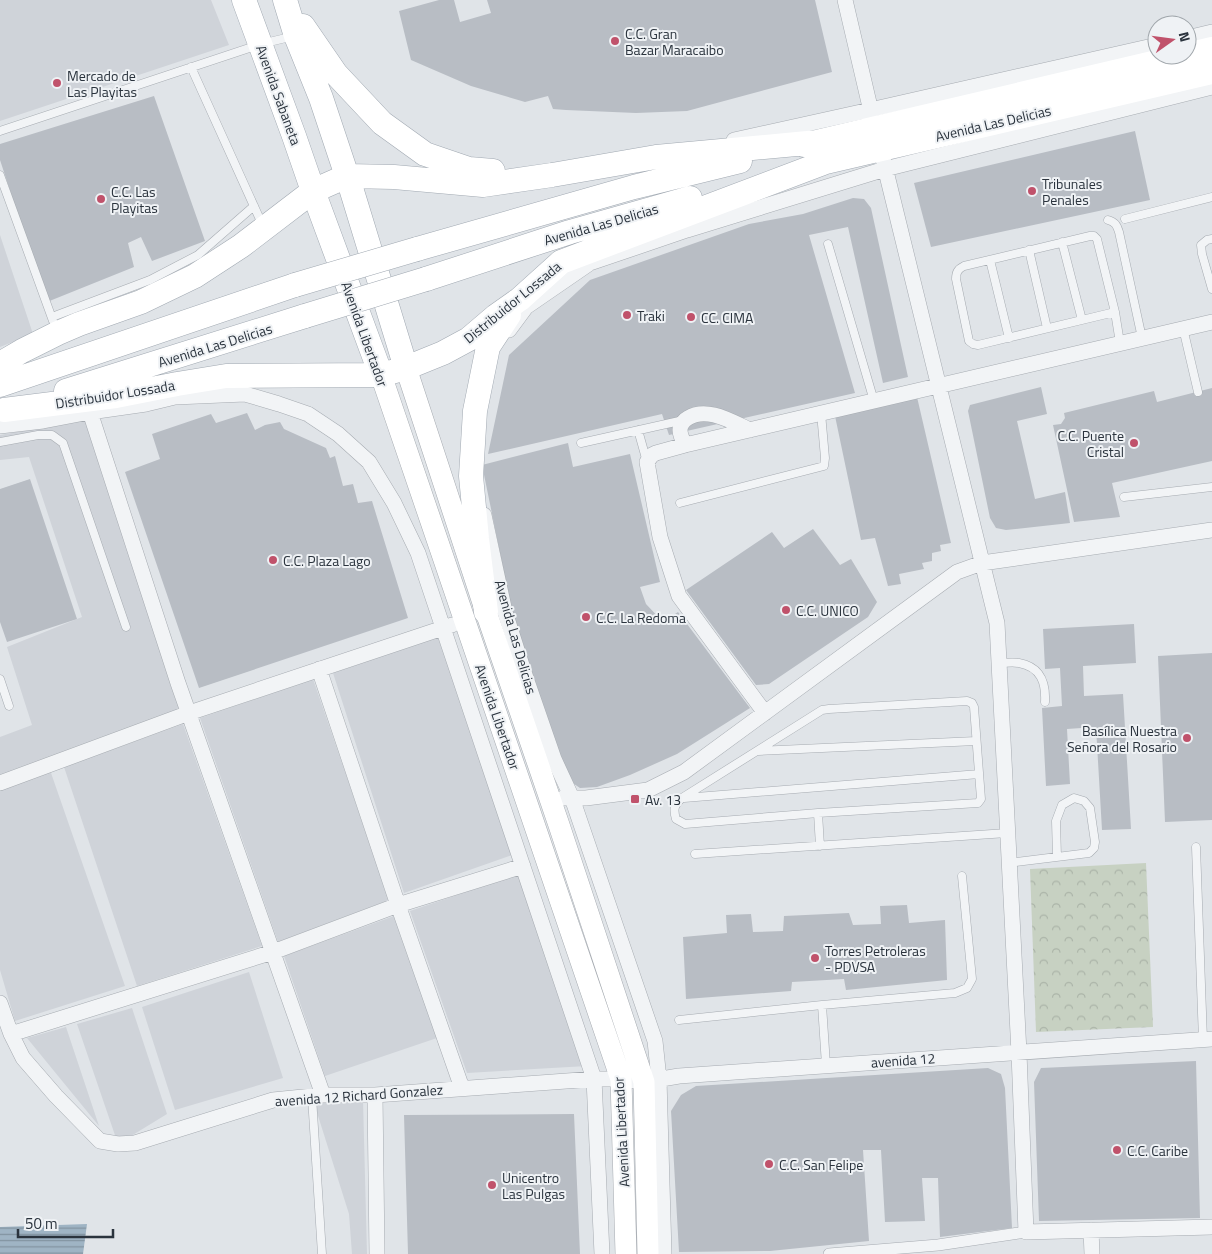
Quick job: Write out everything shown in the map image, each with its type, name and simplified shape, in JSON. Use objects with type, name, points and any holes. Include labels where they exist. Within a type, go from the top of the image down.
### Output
[{"type":"main road","name":"Avenida Sabaneta","points":[[244,0],[313,191]]},
{"type":"main road","points":[[286,0],[296,36],[321,98],[349,182]]},
{"type":"main road","points":[[286,0],[336,74],[382,123],[425,154],[469,169],[552,175]]},
{"type":"main road","name":"Avenida Las Delicias","points":[[1197,53],[1212,49]]},
{"type":"main road","name":"Avenida Las Delicias","points":[[878,139],[1150,65]]},
{"type":"main road","name":"Avenida Las Delicias","points":[[0,385],[295,286],[416,249],[634,187],[824,151],[1212,72]]},
{"type":"main road","name":"Avenida Las Delicias","points":[[1,416],[305,316],[824,151]]},
{"type":"main road","points":[[0,364],[22,351],[55,325],[79,324],[141,302],[195,276],[242,246],[313,191],[349,182],[394,177],[483,185],[656,157],[824,151]]},
{"type":"main road","name":"Distribuidor Lossada","points":[[1,416],[226,376],[381,376],[406,368],[443,354],[469,339],[520,299],[561,262],[824,151]]},
{"type":"main road","name":"Avenida Libertador","points":[[349,182],[406,368],[475,616],[621,1079],[626,1254]]},
{"type":"main road","name":"Avenida Libertador","points":[[313,191],[381,376],[475,616],[550,799],[651,1080],[648,1254]]},
{"type":"main road","points":[[475,616],[476,539],[471,476],[474,412],[488,347],[520,299]]},
{"type":"street","points":[[845,0],[997,623],[1019,1053],[1026,1232]]},
{"type":"street","points":[[1197,36],[1212,32]]},
{"type":"street","name":"Avenida Las Delicias","points":[[664,1254],[651,1080],[654,1041],[572,798],[554,758],[505,612],[485,517],[478,475],[480,423],[489,371],[508,332],[526,307],[590,263],[687,230],[878,139],[1147,48]]},
{"type":"street","name":"Avenida Las Delicias","points":[[656,157],[878,139],[1212,87]]},
{"type":"street","points":[[765,713],[679,596],[660,537],[647,462],[652,455],[685,445],[1212,322]]},
{"type":"street","name":"Distribuidor Lossada","points":[[1,416],[43,421],[146,404],[175,397],[245,394],[308,414],[338,434],[369,462],[394,503],[418,552],[594,1079],[602,1254]]},
{"type":"street","points":[[90,412],[189,713],[273,952],[317,1096]]},
{"type":"street","points":[[685,445],[680,430],[684,420],[693,414],[706,414],[722,418],[750,430]]},
{"type":"street","points":[[706,414],[711,422],[707,440]]},
{"type":"street","points":[[550,799],[586,798],[648,790],[684,772],[957,572],[982,562],[1212,530]]},
{"type":"street","points":[[0,783],[189,713],[475,616]]},
{"type":"street","points":[[319,669],[462,1088]]},
{"type":"street","points":[[0,1003],[11,1034],[273,952],[398,905],[523,866]]},
{"type":"street","name":"avenida 12 Richard Gonzalez","points":[[11,1034],[23,1058],[56,1096],[100,1141],[118,1144],[135,1143],[273,1100],[317,1096],[375,1095],[594,1079]]},
{"type":"street","name":"avenida 12","points":[[594,1079],[651,1080],[679,1076],[1207,1040]]},
{"type":"street","points":[[375,1095],[377,1254]]},
{"type":"street","points":[[829,1254],[938,1250],[1026,1232],[1212,1227]]},
{"type":"street","points":[[1091,1230],[1092,1254]]},
{"type":"lane","points":[[0,131],[261,44],[296,36]]},
{"type":"lane","points":[[191,67],[264,228]]},
{"type":"lane","points":[[0,175],[55,325],[198,255],[254,206]]},
{"type":"lane","points":[[1125,219],[1212,197]]},
{"type":"lane","points":[[1108,220],[1113,221],[1119,232],[1142,338]]},
{"type":"lane","points":[[1115,312],[978,345],[973,344],[969,341],[956,273],[964,266],[1094,236],[1097,239],[1115,312],[1120,343]]},
{"type":"lane","points":[[1212,239],[1207,240],[1201,245],[1212,289]]},
{"type":"lane","points":[[1062,242],[1082,320]]},
{"type":"lane","points":[[828,244],[874,401]]},
{"type":"lane","points":[[1029,250],[1047,328]]},
{"type":"lane","points":[[990,260],[1008,338]]},
{"type":"lane","points":[[1183,328],[1198,392]]},
{"type":"lane","points":[[680,503],[824,466],[821,413]]},
{"type":"lane","points":[[581,443],[684,420]]},
{"type":"lane","points":[[638,430],[647,462]]},
{"type":"lane","points":[[0,442],[52,435],[63,443],[126,627]]},
{"type":"lane","points":[[1124,497],[1212,487]]},
{"type":"lane","points":[[999,663],[1018,663],[1031,667],[1042,678],[1046,693],[1045,702]]},
{"type":"lane","points":[[0,679],[10,706]]},
{"type":"lane","points":[[967,701],[972,703],[974,707],[976,741],[981,799],[978,803],[685,824],[676,819],[674,810],[676,803],[682,798],[822,710],[967,701]]},
{"type":"lane","points":[[757,751],[976,741]]},
{"type":"lane","points":[[682,798],[979,774]]},
{"type":"lane","points":[[1008,863],[1058,857],[1089,853],[1094,848],[1095,842],[1090,808],[1084,801],[1074,798],[1062,805],[1056,821],[1058,857]]},
{"type":"lane","points":[[818,813],[820,846]]},
{"type":"lane","points":[[694,854],[1007,833]]},
{"type":"lane","points":[[1196,848],[1207,1040]]},
{"type":"lane","points":[[679,1020],[955,993],[967,988],[972,978],[962,876]]},
{"type":"lane","points":[[822,1006],[826,1066]]},
{"type":"lane","points":[[317,1096],[322,1254]]},
{"type":"shaded area","name":"Mercado de Las Playitas","points":[[0,0],[211,0],[229,45],[0,121]]},
{"type":"shaded area","points":[[0,235],[33,334],[0,347]]},
{"type":"shaded area","points":[[85,420],[180,709],[0,776],[0,737],[32,725],[7,647],[82,617],[29,457],[0,460],[0,435]]},
{"type":"shaded area","points":[[438,637],[515,854],[404,893],[333,673]]},
{"type":"shaded area","points":[[313,679],[389,900],[278,942],[200,718]]},
{"type":"shaded area","points":[[183,724],[262,946],[137,986],[64,767]]},
{"type":"shaded area","points":[[50,770],[125,986],[15,1021],[0,970],[0,789]]},
{"type":"shaded area","points":[[519,874],[587,1066],[467,1073],[410,911]]},
{"type":"shaded area","points":[[394,916],[437,1038],[325,1076],[284,956]]},
{"type":"shaded area","points":[[249,972],[283,1078],[175,1110],[142,1007]]},
{"type":"shaded area","points":[[132,1008],[167,1114],[118,1144],[77,1024]]},
{"type":"shaded area","points":[[66,1027],[99,1126],[27,1038]]},
{"type":"shaded area","points":[[363,1100],[367,1254],[352,1254],[349,1214],[314,1103]]},
{"type":"green space","points":[[1146,863],[1153,1027],[1036,1032],[1030,869]]},
{"type":"water","points":[[87,1224],[83,1254],[0,1254],[0,1227]]},
{"type":"building","name":"C.C. Gran Bazar Maracaibo","points":[[439,0],[454,0],[460,22],[491,13],[487,0],[815,0],[832,72],[687,111],[636,113],[553,109],[548,96],[525,102],[471,86],[411,60],[399,11]]},
{"type":"building","name":"C.C. Las Playitas","points":[[154,96],[205,241],[152,261],[141,237],[128,243],[134,267],[47,302],[0,160],[0,144]]},
{"type":"building","name":"Tribunales Penales","points":[[1135,131],[1150,200],[931,247],[914,183]]},
{"type":"building","name":"CC. CIMA","points":[[853,198],[864,199],[871,208],[908,377],[883,383],[848,227],[809,235],[855,393],[669,435],[662,414],[488,454],[509,355],[590,280],[749,224],[803,214]]},
{"type":"building","points":[[1041,387],[1047,414],[1017,421],[1035,499],[1065,492],[1070,523],[1006,530],[996,528],[990,518],[968,411],[970,405]]},
{"type":"building","name":"C.C. Puente Cristal","points":[[1212,388],[1212,461],[1112,483],[1120,517],[1074,522],[1053,425],[1061,424],[1065,418],[1064,413],[1154,391],[1157,402]]},
{"type":"building","points":[[917,397],[951,543],[940,545],[941,551],[932,553],[932,561],[922,563],[924,569],[899,574],[901,584],[888,586],[875,538],[861,540],[835,416]]},
{"type":"building","name":"C.C. Plaza Lago","points":[[247,413],[255,430],[265,425],[280,422],[284,429],[326,448],[330,458],[335,456],[343,486],[353,484],[358,503],[372,501],[408,618],[199,688],[125,472],[160,459],[152,434],[211,414],[216,423]]},
{"type":"building","name":"C.C. La Redoma","points":[[568,443],[573,467],[630,454],[660,582],[640,587],[646,604],[663,622],[678,612],[750,708],[677,754],[597,787],[580,788],[564,777],[540,712],[511,606],[482,465]]},
{"type":"building","points":[[30,479],[77,619],[7,642],[0,622],[0,489]]},
{"type":"building","name":"C.C. UNICO","points":[[813,529],[840,565],[851,559],[877,602],[868,617],[769,684],[756,685],[686,590],[772,532],[784,548]]},
{"type":"building","points":[[1134,624],[1136,663],[1083,666],[1084,696],[1123,694],[1131,829],[1102,830],[1096,727],[1067,729],[1070,784],[1046,786],[1042,708],[1062,706],[1060,668],[1045,669],[1043,629]]},
{"type":"building","name":"Basílica Nuestra Señora del Rosario","points":[[1212,653],[1212,820],[1165,822],[1158,656]]},
{"type":"building","name":"Torres Petroleras - PDVSA","points":[[907,905],[909,923],[945,920],[947,980],[846,990],[844,979],[792,982],[791,991],[686,999],[683,937],[727,933],[726,915],[751,914],[753,932],[783,931],[784,916],[849,913],[853,925],[881,924],[880,906]]},
{"type":"building","name":"C.C. Caribe","points":[[1196,1061],[1200,1218],[1039,1221],[1034,1082],[1041,1068]]},
{"type":"building","name":"C.C. San Felipe","points":[[988,1068],[1001,1074],[1005,1088],[1012,1228],[940,1237],[938,1178],[922,1178],[925,1221],[885,1222],[881,1150],[863,1150],[869,1241],[770,1251],[679,1252],[671,1111],[681,1095],[696,1086]]},
{"type":"building","name":"Unicentro Las Pulgas","points":[[574,1114],[580,1254],[408,1254],[404,1115]]},
{"type":"place","name":"C.C. Gran Bazar Maracaibo","points":[[615,41]]},
{"type":"place","name":"Mercado de Las Playitas","points":[[57,83]]},
{"type":"place","name":"Tribunales Penales","points":[[1032,191]]},
{"type":"place","name":"C.C. Las Playitas","points":[[101,199]]},
{"type":"place","name":"Traki","points":[[627,315]]},
{"type":"place","name":"CC. CIMA","points":[[691,317]]},
{"type":"place","name":"C.C. Puente Cristal","points":[[1134,443]]},
{"type":"place","name":"C.C. Plaza Lago","points":[[273,560]]},
{"type":"place","name":"C.C. UNICO","points":[[786,610]]},
{"type":"place","name":"C.C. La Redoma","points":[[586,617]]},
{"type":"place","name":"Basílica Nuestra Señora del Rosario","points":[[1187,738]]},
{"type":"place","name":"Av. 13","points":[[635,799]]},
{"type":"place","name":"Torres Petroleras - PDVSA","points":[[815,958]]},
{"type":"place","name":"C.C. Caribe","points":[[1117,1150]]},
{"type":"place","name":"C.C. San Felipe","points":[[769,1164]]},
{"type":"place","name":"Unicentro Las Pulgas","points":[[492,1185]]}]
